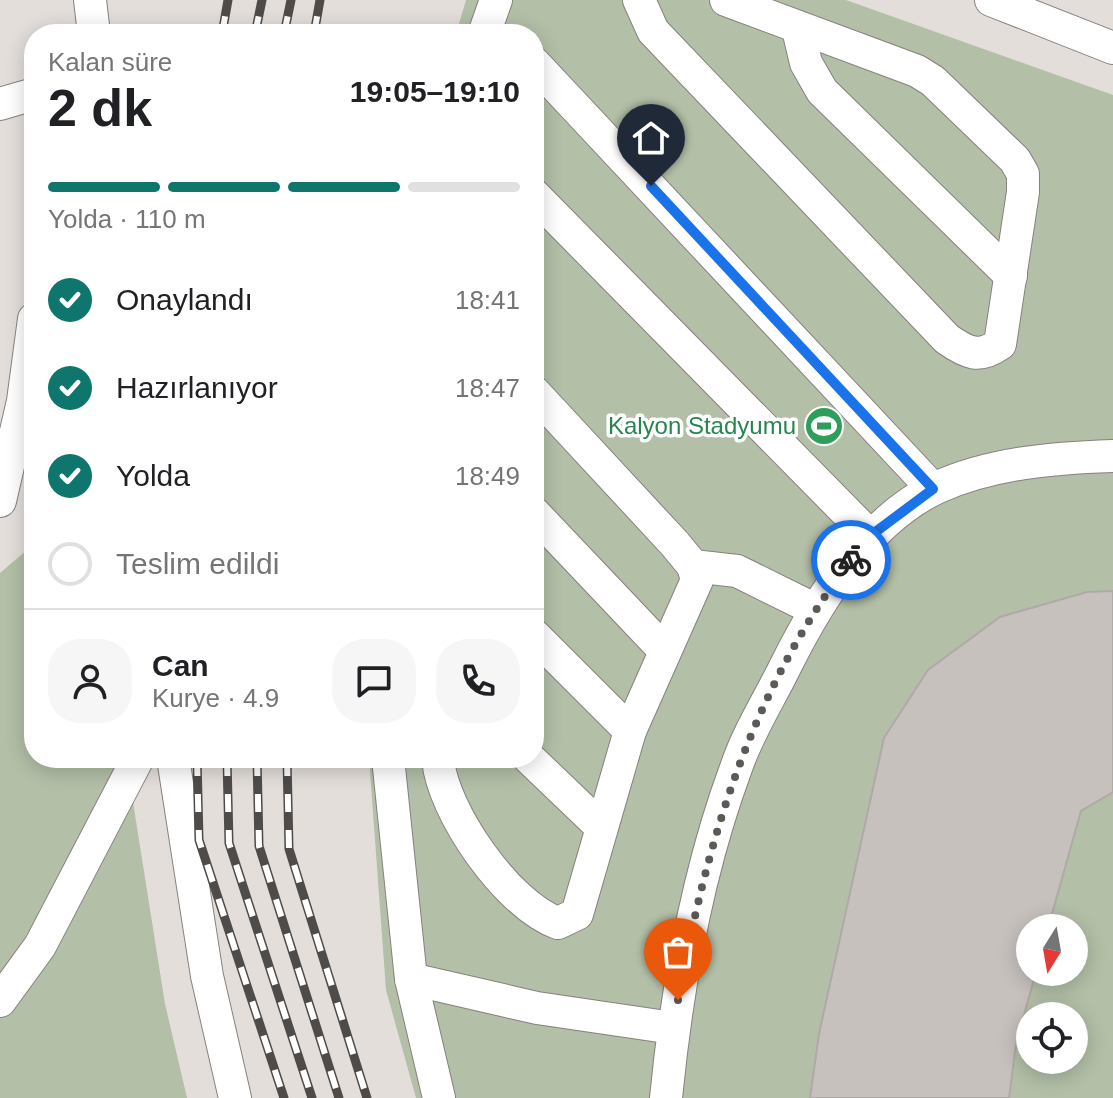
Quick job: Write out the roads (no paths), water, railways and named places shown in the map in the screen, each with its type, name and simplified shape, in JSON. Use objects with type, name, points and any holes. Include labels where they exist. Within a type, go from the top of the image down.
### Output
[{"type":"street","points":[[87,24],[90,0]]},
{"type":"street","points":[[90,0],[93,24]]},
{"type":"street","points":[[639,0],[653,31],[947,339],[968,353],[987,353],[1000,344],[1023,192],[1023,174],[1015,160],[933,81],[896,62],[798,29],[726,0]]},
{"type":"street","points":[[991,0],[1113,48]]},
{"type":"street","points":[[798,29],[806,63],[822,91],[1011,276]]},
{"type":"street","points":[[544,74],[933,489]]},
{"type":"street","points":[[0,104],[24,97]]},
{"type":"street","points":[[544,205],[870,536]]},
{"type":"street","points":[[0,501],[24,394]]},
{"type":"street","points":[[438,768],[439,779],[456,820],[490,864],[539,916],[558,923],[577,914],[630,731],[697,580],[693,566],[544,403]]},
{"type":"street","points":[[666,1098],[673,1028],[699,890],[736,766],[814,609],[870,536],[933,489],[989,468],[1113,456]]},
{"type":"street","points":[[544,524],[665,651]]},
{"type":"street","points":[[693,566],[737,571],[814,609]]},
{"type":"street","points":[[544,645],[630,731]]},
{"type":"street","points":[[0,1001],[40,946],[133,768]]},
{"type":"street","points":[[175,768],[207,976],[235,1098]]},
{"type":"street","points":[[389,768],[411,979],[439,1098]]},
{"type":"street","points":[[539,768],[600,826]]},
{"type":"street","points":[[411,979],[537,1008],[673,1028]]},
{"type":"railway","points":[[224,24],[228,0]]},
{"type":"railway","points":[[257,24],[262,0]]},
{"type":"railway","points":[[286,24],[291,0]]},
{"type":"railway","points":[[316,24],[320,0]]},
{"type":"railway","points":[[197,768],[199,840],[284,1098]]},
{"type":"railway","points":[[227,768],[229,843],[312,1098]]},
{"type":"railway","points":[[257,768],[259,846],[339,1098]]},
{"type":"railway","points":[[287,768],[289,849],[367,1098]]},
{"type":"place","name":"Kalyon Stadyumu","points":[[824,426]]}]
